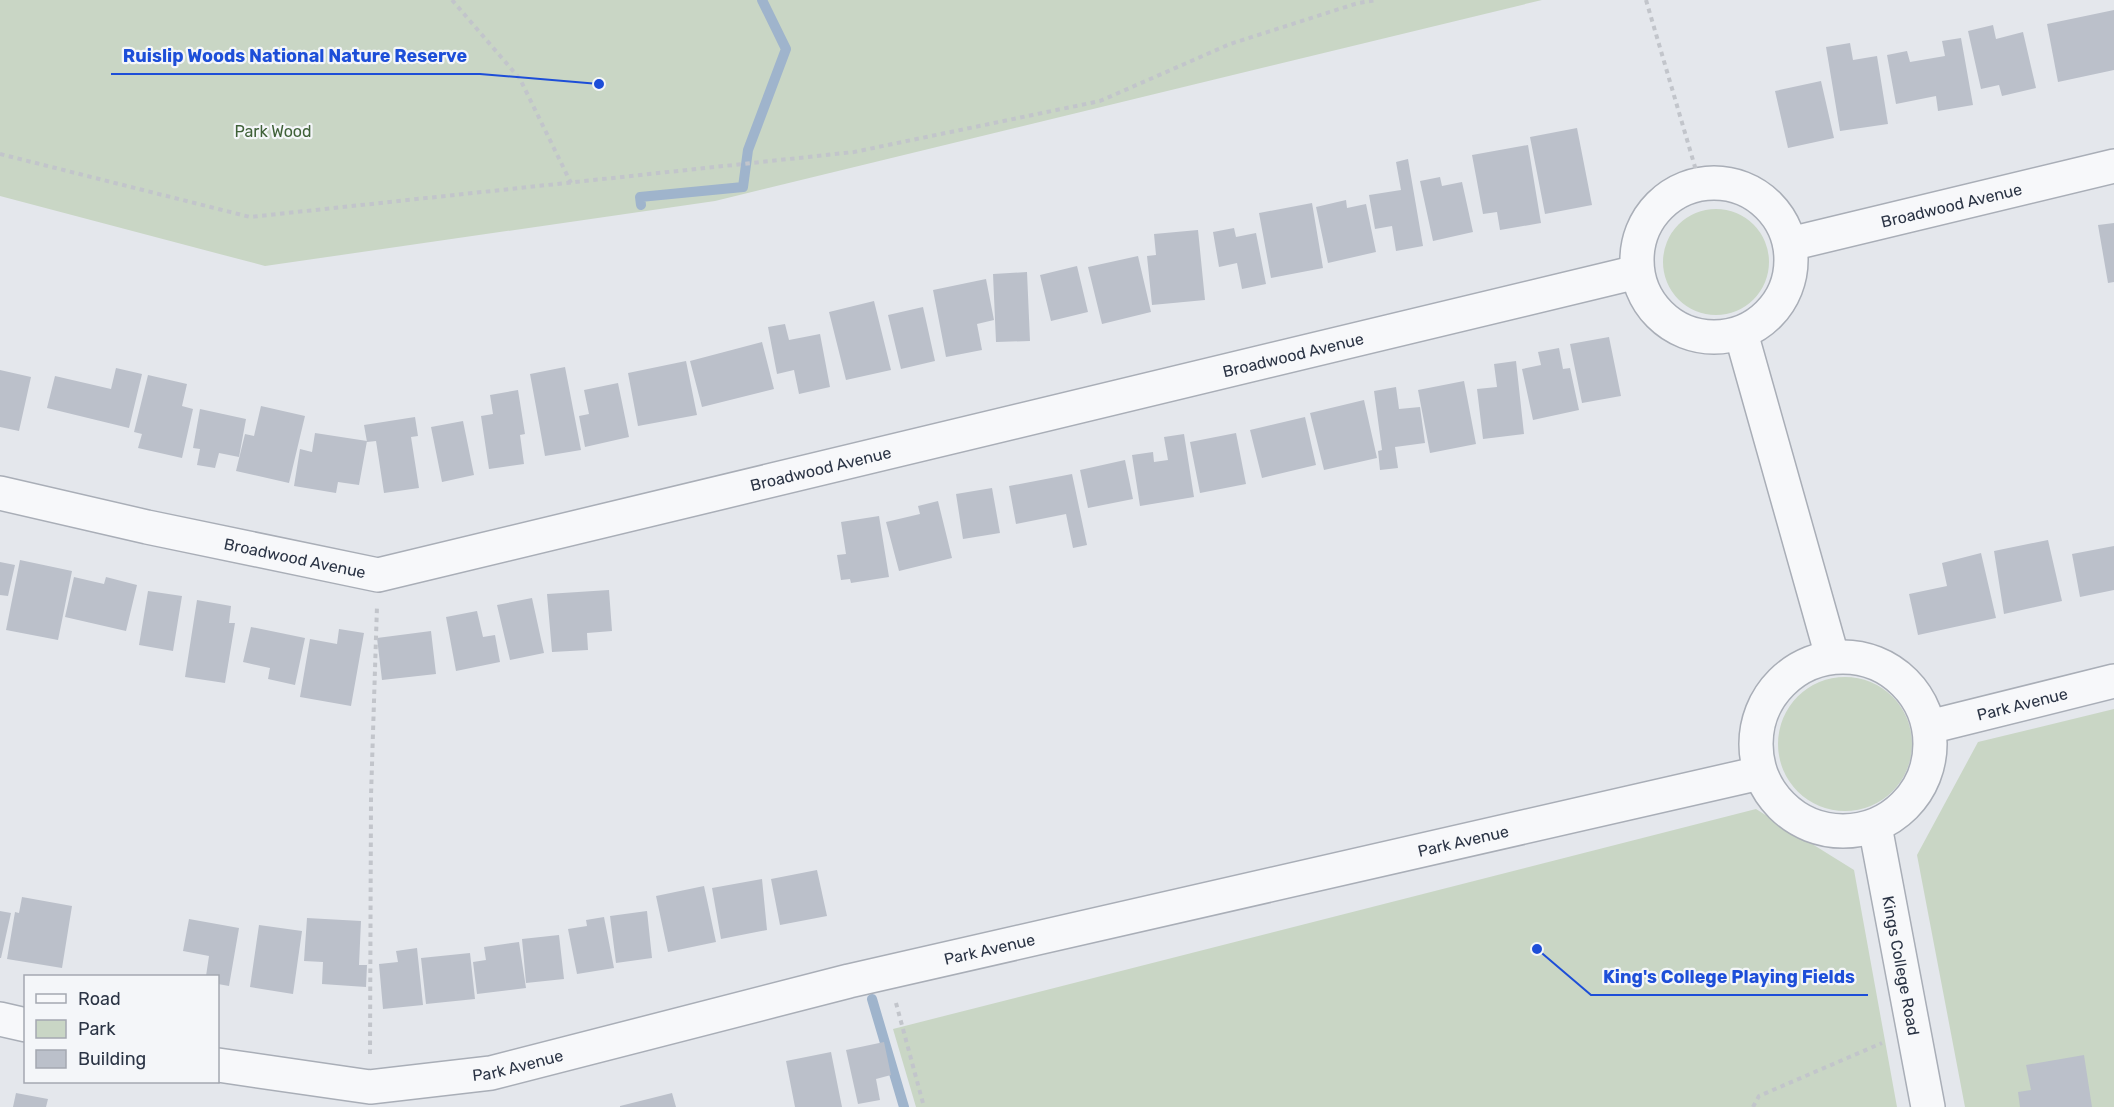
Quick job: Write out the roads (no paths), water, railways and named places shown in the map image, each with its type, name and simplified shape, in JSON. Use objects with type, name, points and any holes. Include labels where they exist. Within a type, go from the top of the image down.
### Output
[{"type":"street","name":"Broadwood Avenue","points":[[1791,244],[2114,166]]},
{"type":"street","points":[[1700,184],[1730,184],[1754,193],[1774,210],[1791,244],[1792,270],[1781,300],[1764,320],[1741,333],[1715,338],[1684,332],[1662,318],[1645,296],[1637,272],[1638,245],[1653,213],[1672,194],[1700,184]]},
{"type":"street","name":"Broadwood Avenue","points":[[0,493],[147,527],[378,575],[1637,272]]},
{"type":"street","points":[[1741,333],[1832,657]]},
{"type":"street","points":[[1832,657],[1858,657],[1883,665],[1905,681],[1921,702],[1929,727],[1930,758],[1921,786],[1902,810],[1875,826],[1848,832],[1820,829],[1794,817],[1773,798],[1760,773],[1755,747],[1758,722],[1768,698],[1785,678],[1806,664],[1832,657]]},
{"type":"street","name":"Park Avenue","points":[[1929,727],[2114,681]]},
{"type":"street","name":"Park Avenue","points":[[219,1065],[370,1087],[490,1073],[888,972],[1760,773]]},
{"type":"street","name":"Kings College Road","points":[[1875,826],[1912,1030],[1929,1107]]},
{"type":"street","points":[[0,1019],[24,1025]]},
{"type":"waterway","points":[[641,205],[640,197],[743,187],[748,150],[786,49],[762,0]]},
{"type":"waterway","points":[[872,999],[904,1107]]},
{"type":"place","name":"Ruislip Woods National Nature Reserve","points":[[599,84]]},
{"type":"place","name":"King's College Playing Fields","points":[[1537,949]]},
{"type":"park label","name":"Park Wood","points":[[273,131]]}]
